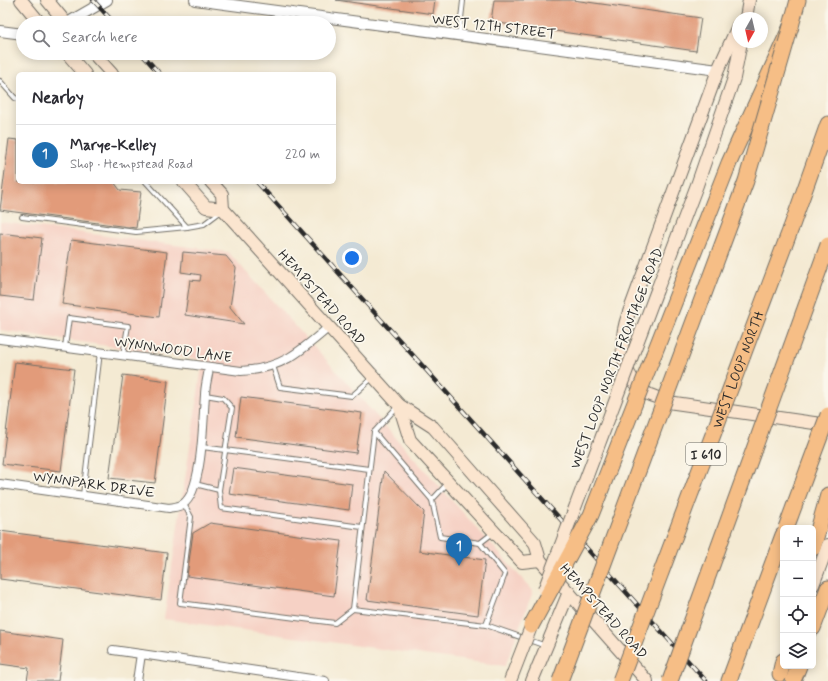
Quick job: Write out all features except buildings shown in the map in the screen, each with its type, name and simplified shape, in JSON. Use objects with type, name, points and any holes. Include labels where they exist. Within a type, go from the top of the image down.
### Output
[{"type":"highway","points":[[560,681],[746,180],[798,0]]},
{"type":"highway","points":[[531,626],[591,515],[729,163],[791,26]]},
{"type":"highway","name":"WEST LOOP NORTH","points":[[620,681],[791,228],[828,124]]},
{"type":"highway","points":[[670,681],[828,244]]},
{"type":"highway","points":[[787,525],[828,415]]},
{"type":"highway","points":[[816,537],[828,495]]},
{"type":"highway","points":[[729,681],[780,544]]},
{"type":"highway","points":[[816,620],[828,588]]},
{"type":"highway","points":[[793,681],[798,669]]},
{"type":"main road","points":[[21,0],[34,16]]},
{"type":"main road","points":[[47,0],[61,16]]},
{"type":"main road","points":[[744,12],[749,1]]},
{"type":"main road","points":[[747,12],[749,1]]},
{"type":"main road","points":[[732,39],[718,70],[623,331],[622,345],[627,369],[632,379],[648,394],[668,402],[828,425]]},
{"type":"main road","name":"WEST LOOP NORTH FRONTAGE ROAD","points":[[510,681],[697,185],[734,78],[740,48]]},
{"type":"main road","points":[[73,60],[83,72]]},
{"type":"main road","points":[[99,60],[110,72]]},
{"type":"main road","points":[[186,184],[206,207],[223,209]]},
{"type":"main road","name":"HEMPSTEAD ROAD","points":[[213,184],[222,194],[223,209],[398,405],[432,427],[535,543],[540,560],[647,681]]},
{"type":"main road","name":"HEMPSTEAD ROAD","points":[[398,405],[410,440],[448,482],[522,562],[540,560]]},
{"type":"main road","points":[[816,577],[828,545]]},
{"type":"main road","points":[[532,681],[569,592]]},
{"type":"street","points":[[79,16],[107,0]]},
{"type":"street","name":"WEST 12TH STREET","points":[[200,0],[315,16]]},
{"type":"street","name":"WEST 12TH STREET","points":[[336,19],[718,70]]},
{"type":"street","points":[[0,31],[16,33]]},
{"type":"street","name":"WYNNWOOD LANE","points":[[0,339],[209,368],[241,371],[273,366],[295,356],[329,327]]},
{"type":"street","points":[[184,504],[192,494],[195,484],[204,424],[205,395],[209,368]]},
{"type":"street","name":"WYNNPARK DRIVE","points":[[0,484],[168,508],[177,507],[184,504]]},
{"type":"street","points":[[113,650],[325,681]]},
{"type":"street","points":[[137,681],[141,654]]},
{"type":"lane","points":[[459,36],[463,1]]},
{"type":"lane","points":[[0,81],[16,98]]},
{"type":"lane","points":[[148,184],[187,227]]},
{"type":"lane","points":[[22,217],[136,232],[204,224],[223,209]]},
{"type":"lane","points":[[65,348],[69,318],[128,326],[123,355]]},
{"type":"lane","points":[[83,495],[100,352]]},
{"type":"lane","points":[[273,366],[280,387],[352,396],[374,377]]},
{"type":"lane","points":[[205,395],[223,398],[232,408],[219,490],[221,508],[362,527]]},
{"type":"lane","points":[[353,609],[374,432],[398,405]]},
{"type":"lane","points":[[374,432],[432,500],[440,537],[480,543],[505,574],[486,625]]},
{"type":"lane","points":[[201,447],[369,469]]},
{"type":"lane","points":[[432,500],[448,482]]},
{"type":"lane","points":[[195,484],[219,490]]},
{"type":"lane","points":[[184,504],[192,517],[180,603],[335,623],[353,609],[486,625],[546,646]]},
{"type":"lane","points":[[480,543],[494,532]]},
{"type":"shaded area","points":[[0,222],[228,252],[533,591],[505,666],[164,619],[203,360],[0,330]]},
{"type":"railway","points":[[93,0],[108,16]]},
{"type":"railway","points":[[147,60],[158,72]]},
{"type":"railway","points":[[259,184],[706,681]]},
{"type":"place","name":"Marye-Kelley","points":[[459,566]]}]
